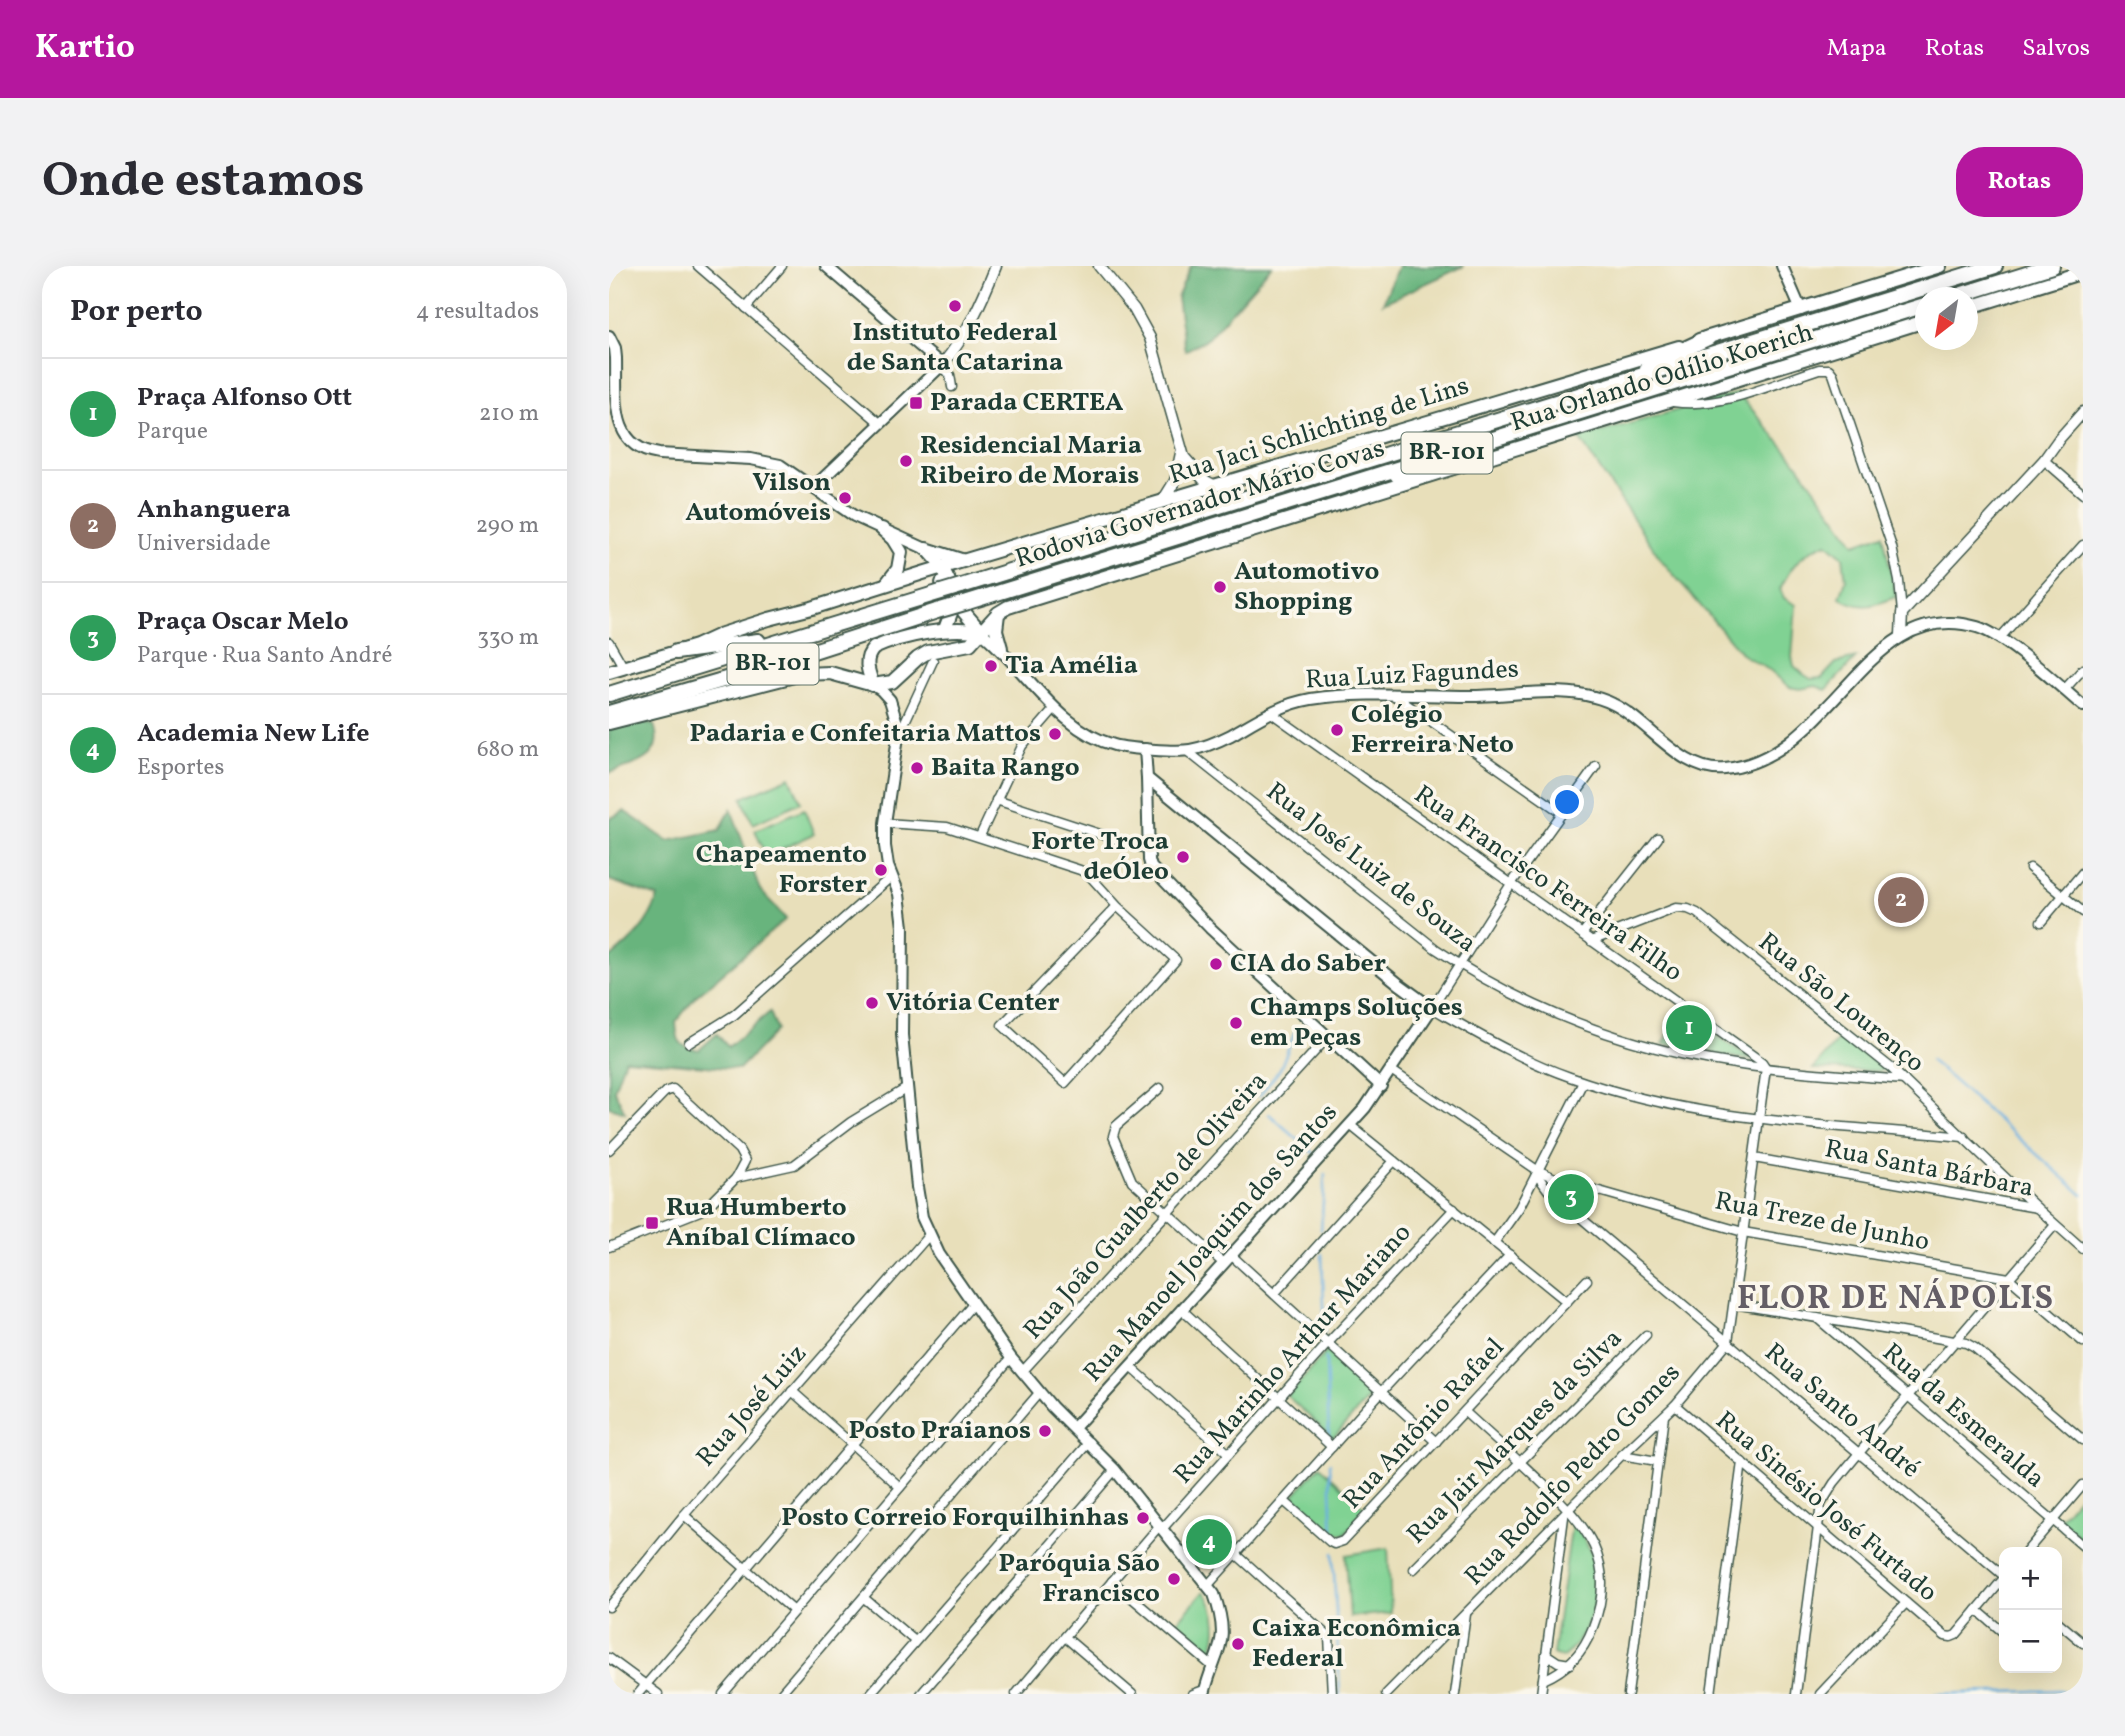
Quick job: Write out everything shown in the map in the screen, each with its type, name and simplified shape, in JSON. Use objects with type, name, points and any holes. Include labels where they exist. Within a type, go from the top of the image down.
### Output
[{"type":"highway","name":"Rodovia Governador Mário Covas","points":[[609,694],[1995,266]]},
{"type":"highway","points":[[1978,289],[2052,266]]},
{"type":"highway","name":"Rodovia Governador Mário Covas","points":[[609,715],[1915,308]]},
{"type":"highway","points":[[1635,378],[1658,361],[1708,338]]},
{"type":"highway","points":[[1361,480],[1445,469]]},
{"type":"highway","points":[[676,652],[801,635]]},
{"type":"main road","points":[[814,487],[942,365],[825,266]]},
{"type":"main road","points":[[1782,266],[1801,310]]},
{"type":"main road","name":"Rua Jaci Schlichting de Lins","points":[[609,672],[676,652],[746,626],[1940,266]]},
{"type":"main road","points":[[1978,305],[2083,272]]},
{"type":"main road","name":"Rua Orlando Odílio Koerich","points":[[873,685],[892,682],[923,654],[970,644],[998,613],[1019,603],[1915,324]]},
{"type":"main road","name":"Rua Luiz Fagundes","points":[[609,336],[616,352],[612,404],[623,434],[641,450],[659,454],[768,461],[786,468],[854,516],[926,549],[942,567],[964,612],[981,632],[1001,648],[1055,708],[1093,738],[1116,746],[1187,751],[1229,736],[1270,712],[1318,698],[1392,694],[1474,696],[1561,692],[1615,704],[1639,720],[1674,751],[1688,759],[1723,770],[1756,762],[1790,744],[1810,727],[1881,650],[1901,635],[1938,624],[1978,628],[1999,639],[2083,706]]},
{"type":"main road","points":[[882,529],[893,539],[901,552],[898,569],[886,584]]},
{"type":"main road","points":[[926,549],[965,560]]},
{"type":"main road","points":[[942,567],[941,580],[951,613],[945,629]]},
{"type":"main road","points":[[998,613],[996,630],[1001,648]]},
{"type":"main road","points":[[873,685],[867,660],[874,648],[945,629],[981,632]]},
{"type":"main road","points":[[609,723],[802,674],[830,673],[873,685],[890,700],[898,737],[885,822],[885,846],[899,894],[904,936],[902,1035],[916,1187],[922,1217],[929,1235],[1011,1358],[1039,1393],[1115,1470],[1208,1586],[1220,1610],[1223,1628],[1221,1646],[1200,1693]]},
{"type":"main road","points":[[1145,748],[1149,860],[1156,873],[1210,928],[1381,1086]]},
{"type":"main road","points":[[1147,778],[1432,1008]]},
{"type":"main road","name":"Rua Manoel Joaquim dos Santos","points":[[1074,1428],[1350,1125],[1381,1086],[1432,1008]]},
{"type":"street","points":[[698,266],[881,424]]},
{"type":"street","points":[[746,308],[782,266]]},
{"type":"street","points":[[952,387],[950,375],[942,365],[955,349],[982,301],[996,266]]},
{"type":"street","points":[[1100,266],[1126,298],[1146,331],[1157,357],[1184,457],[1204,480],[1215,486]]},
{"type":"street","points":[[1666,401],[1690,404],[1720,401],[1819,369],[1829,369],[1889,538],[1899,581],[1901,635]]},
{"type":"street","points":[[1902,613],[2044,460],[2083,412]]},
{"type":"street","points":[[1162,502],[1175,481],[1182,449]]},
{"type":"street","points":[[2044,460],[2083,494]]},
{"type":"street","points":[[1999,639],[2083,545]]},
{"type":"street","points":[[609,642],[624,668]]},
{"type":"street","points":[[898,737],[933,661]]},
{"type":"street","points":[[2064,691],[2083,668]]},
{"type":"street","points":[[1392,694],[1562,813]]},
{"type":"street","points":[[980,836],[1022,746],[1055,708]]},
{"type":"street","name":"Rua Francisco Ferreira Filho","points":[[1270,712],[1756,1057],[1766,1069]]},
{"type":"street","name":"Rua José Luiz de Souza","points":[[1187,751],[1420,937],[1459,964],[1551,1014],[1582,1026],[1681,1054],[1766,1069],[1904,1080]]},
{"type":"street","points":[[1596,766],[1511,884],[1432,1008],[1522,1058],[1583,1082],[1665,1102],[1759,1118],[1964,1137]]},
{"type":"street","points":[[996,800],[1149,850]]},
{"type":"street","points":[[885,822],[933,824],[980,836],[1080,870],[1090,875],[1117,906],[1176,960],[1065,1083],[1002,1025],[1117,906]]},
{"type":"street","points":[[1582,934],[1658,838]]},
{"type":"street","points":[[2030,868],[2083,912]]},
{"type":"street","points":[[2041,922],[2083,872]]},
{"type":"street","points":[[689,1043],[734,1014],[892,876]]},
{"type":"street","name":"Rua São Lourenço","points":[[1591,941],[1676,908],[1697,913],[1804,996],[1904,1080],[2037,1208]]},
{"type":"street","name":"Rua João Gualberto de Oliveira","points":[[1022,1372],[1328,1037]]},
{"type":"street","points":[[1728,1342],[1766,1069]]},
{"type":"street","name":"Rua Santo André","points":[[1391,1070],[1537,1170],[1543,1185],[1999,1573]]},
{"type":"street","points":[[1494,1242],[1519,1208],[1583,1082]]},
{"type":"street","points":[[736,1178],[794,1165],[851,1122],[907,1088]]},
{"type":"street","points":[[1160,1088],[1116,1126],[1113,1136],[1132,1181],[1168,1214],[1274,1294],[1436,1443]]},
{"type":"street","points":[[609,1150],[665,1092],[673,1089],[744,1156],[745,1166],[711,1205],[698,1213],[609,1247]]},
{"type":"street","points":[[1350,1125],[1566,1301]]},
{"type":"street","name":"Rua Santa Bárbara","points":[[1753,1158],[2037,1208],[2083,1249]]},
{"type":"street","points":[[1274,1294],[1394,1161]]},
{"type":"street","name":"Rua Treze de Junho","points":[[1537,1170],[1557,1179],[1743,1232],[2009,1278]]},
{"type":"street","points":[[1576,1212],[1589,1188]]},
{"type":"street","name":"Rua Marinho Arthur Mariano","points":[[1018,1694],[1112,1581],[1454,1209]]},
{"type":"street","points":[[1796,1694],[1821,1504],[1834,1483],[1907,1395],[2055,1224]]},
{"type":"street","name":"Rua José Luiz","points":[[609,1607],[684,1515],[929,1235]]},
{"type":"street","points":[[1208,1586],[1381,1392],[1510,1255]]},
{"type":"street","points":[[2009,1278],[2083,1342]]},
{"type":"street","name":"Rua Antônio Rafael","points":[[1284,1501],[1330,1542],[1340,1543],[1587,1280]]},
{"type":"street","points":[[638,1694],[973,1304]]},
{"type":"street","points":[[1734,1304],[1955,1341],[1975,1348],[2083,1440]]},
{"type":"street","points":[[1181,1309],[1332,1447]]},
{"type":"street","name":"Rua da Esmeralda","points":[[1816,1317],[2083,1546]]},
{"type":"street","name":"Rua Jair Marques da Silva","points":[[1414,1569],[1646,1335]]},
{"type":"street","name":"Rua Rodolfo Pedro Gomes","points":[[1386,1694],[1622,1455],[1675,1405],[1728,1342]]},
{"type":"street","points":[[723,1694],[1011,1358]]},
{"type":"street","points":[[1130,1366],[1229,1454]]},
{"type":"street","points":[[792,1391],[900,1488]]},
{"type":"street","points":[[780,1694],[1039,1393]]},
{"type":"street","name":"Rua Sinésio José Furtado","points":[[1675,1405],[1945,1636],[1957,1635],[1977,1610]]},
{"type":"street","points":[[1465,1412],[1520,1462],[1567,1512],[1594,1543],[1600,1562],[1600,1606],[1592,1631],[1570,1664],[1559,1673],[1543,1680]]},
{"type":"street","points":[[1627,1694],[1664,1416]]},
{"type":"street","points":[[870,1694],[1089,1442]]},
{"type":"street","points":[[1622,1455],[1657,1461]]},
{"type":"street","points":[[1711,1694],[1742,1462]]},
{"type":"street","points":[[921,1694],[1115,1470]]},
{"type":"street","points":[[2030,1547],[2083,1485]]},
{"type":"street","points":[[1541,1694],[1567,1512]]},
{"type":"street","points":[[684,1515],[794,1611]]},
{"type":"street","points":[[1236,1555],[1329,1637],[1332,1694]]},
{"type":"street","points":[[1112,1581],[1213,1667]]},
{"type":"street","points":[[1999,1583],[1977,1610],[1999,1629]]},
{"type":"street","points":[[864,1598],[915,1641]]},
{"type":"street","points":[[1820,1694],[1906,1602]]},
{"type":"street","points":[[1455,1694],[1466,1614]]},
{"type":"street","points":[[2062,1625],[2083,1643]]},
{"type":"street","points":[[1065,1637],[1132,1694]]},
{"type":"street","points":[[1546,1654],[1558,1662],[1570,1664]]},
{"type":"street","points":[[609,1658],[658,1694]]},
{"type":"green space","points":[[1191,266],[1272,266],[1207,339],[1185,351],[1177,298]]},
{"type":"green space","points":[[1398,266],[1464,266],[1383,303]]},
{"type":"green space","points":[[1738,393],[1793,458],[1855,544],[1883,534],[1896,597],[1861,606],[1840,597],[1846,580],[1843,557],[1827,543],[1798,561],[1780,589],[1784,598],[1796,605],[1792,657],[1794,666],[1811,679],[1822,678],[1836,663],[1856,658],[1826,690],[1816,686],[1800,689],[1789,687],[1771,671],[1743,655],[1662,561],[1579,438]]},
{"type":"green space","points":[[635,721],[654,725],[656,746],[652,753],[637,763],[609,773],[609,729]]},
{"type":"green space","points":[[790,777],[801,802],[753,824],[742,798]]},
{"type":"green space","points":[[731,809],[760,890],[786,919],[696,996],[676,1022],[677,1034],[683,1045],[692,1049],[699,1050],[717,1034],[728,1047],[770,1012],[777,1030],[739,1069],[625,1059],[614,1090],[625,1112],[609,1107],[609,959],[638,932],[658,897],[609,880],[609,819],[624,811],[668,841],[720,830]]},
{"type":"green space","points":[[804,809],[814,834],[766,856],[755,830]]},
{"type":"green space","points":[[1682,1011],[1754,1061],[1663,1044]]},
{"type":"green space","points":[[1842,1035],[1885,1071],[1813,1069]]},
{"type":"green space","points":[[1328,1350],[1374,1392],[1333,1438],[1287,1396]]},
{"type":"green space","points":[[1320,1466],[1366,1509],[1345,1534],[1333,1533],[1293,1496]]},
{"type":"green space","points":[[2083,1492],[2083,1540],[2059,1519]]},
{"type":"green space","points":[[1572,1523],[1592,1556],[1596,1592],[1586,1626],[1563,1658],[1553,1654]]},
{"type":"green space","points":[[1388,1548],[1391,1613],[1350,1617],[1346,1555]]},
{"type":"green space","points":[[1204,1591],[1216,1622],[1210,1655],[1175,1624]]},
{"type":"waterway","points":[[1259,1097],[1280,1069],[1297,1027]]},
{"type":"waterway","points":[[1930,1060],[2083,1195]]},
{"type":"waterway","points":[[1269,1114],[1313,1153]]},
{"type":"waterway","points":[[1321,1230],[1325,1174]]},
{"type":"waterway","points":[[1322,1254],[1325,1332]]},
{"type":"waterway","points":[[1326,1358],[1329,1436]]},
{"type":"waterway","points":[[1330,1463],[1333,1537]]},
{"type":"waterway","points":[[1333,1553],[1340,1694]]},
{"type":"waterway","points":[[1935,1694],[2060,1690],[2071,1694]]},
{"type":"place","name":"Instituto Federal de Santa Catarina","points":[[955,306]]},
{"type":"place","name":"Parada CERTEA","points":[[916,403]]},
{"type":"place","name":"Residencial Maria Ribeiro de Morais","points":[[906,461]]},
{"type":"place","name":"Vilson Automóveis","points":[[845,498]]},
{"type":"place","name":"Automotivo Shopping","points":[[1220,587]]},
{"type":"place","name":"Tia Amélia","points":[[991,666]]},
{"type":"place","name":"Colégio Ferreira Neto","points":[[1337,730]]},
{"type":"place","name":"Padaria e Confeitaria Mattos","points":[[1055,734]]},
{"type":"place","name":"Baita Rango","points":[[917,768]]},
{"type":"place","name":"Forte Troca deÓleo","points":[[1183,857]]},
{"type":"place","name":"Chapeamento Forster","points":[[881,870]]},
{"type":"place","name":"Anhanguera","points":[[1901,900]]},
{"type":"place","name":"CIA do Saber","points":[[1216,964]]},
{"type":"place","name":"Vitória Center","points":[[872,1003]]},
{"type":"place","name":"Champs Soluções em Peças","points":[[1236,1023]]},
{"type":"place","name":"Praça Alfonso Ott","points":[[1689,1028]]},
{"type":"place","name":"Praça Oscar Melo","points":[[1571,1197]]},
{"type":"place","name":"Rua Humberto Aníbal Clímaco","points":[[652,1223]]},
{"type":"place","name":"Posto Praianos","points":[[1045,1431]]},
{"type":"place","name":"Posto Correio Forquilhinhas","points":[[1143,1518]]},
{"type":"place","name":"Academia New Life","points":[[1209,1542]]},
{"type":"place","name":"Paróquia São Francisco","points":[[1174,1579]]},
{"type":"place","name":"Caixa Econômica Federal","points":[[1238,1644]]},
{"type":"district","name":"FLOR DE NÁPOLIS","points":[[1896,1300]]}]
